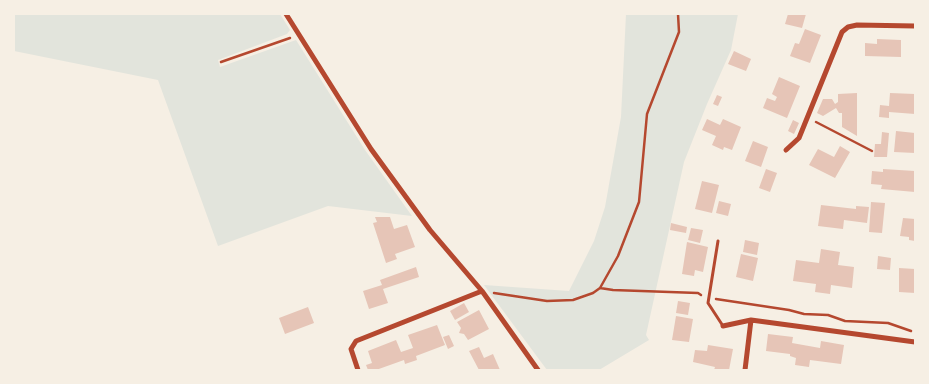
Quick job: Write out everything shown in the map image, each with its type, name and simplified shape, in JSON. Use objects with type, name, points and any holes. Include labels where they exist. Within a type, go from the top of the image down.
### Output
[{"type":"street","points":[[286,14],[371,148],[430,230],[482,291],[538,370]]},
{"type":"street","points":[[786,150],[799,138],[842,32],[848,27],[857,25],[915,26]]},
{"type":"street","points":[[358,370],[351,349],[356,341],[482,291]]},
{"type":"street","points":[[744,370],[751,320]]},
{"type":"street","points":[[723,326],[751,320],[915,342]]},
{"type":"lane","points":[[718,241],[708,302],[723,326]]},
{"type":"path","points":[[482,291],[556,301],[573,300],[593,293],[600,288],[618,256],[639,202],[647,114],[679,32],[678,14]]},
{"type":"path","points":[[221,62],[299,35]]},
{"type":"path","points":[[808,118],[872,151]]},
{"type":"path","points":[[600,288],[698,293],[708,298],[804,314],[828,315],[845,321],[888,323],[915,333]]},
{"type":"shaded area","points":[[14,14],[280,14],[290,30],[287,34],[218,60],[220,67],[296,40],[365,150],[412,216],[328,206],[218,246],[158,80],[14,51]]},
{"type":"shaded area","points":[[626,14],[738,14],[731,50],[684,162],[646,335],[649,340],[599,370],[547,370],[484,285],[569,291],[594,241],[605,207],[621,117]]},
{"type":"building","points":[[788,14],[806,14],[802,28],[785,24]]},
{"type":"building","points":[[805,29],[821,35],[810,63],[790,56],[795,43],[799,44]]},
{"type":"building","points":[[877,39],[901,40],[901,57],[865,56],[865,43],[877,44]]},
{"type":"building","points":[[734,51],[751,59],[746,71],[728,64]]},
{"type":"building","points":[[779,77],[800,86],[787,118],[763,108],[767,98],[775,101],[777,97],[772,94]]},
{"type":"building","points":[[857,93],[857,136],[842,127],[842,113],[839,113],[836,108],[823,116],[817,113],[823,99],[832,99],[835,104],[838,102],[838,94]]},
{"type":"building","points":[[890,93],[915,94],[915,114],[889,112],[889,118],[879,117],[880,105],[889,106]]},
{"type":"building","points":[[717,95],[722,97],[718,106],[713,104]]},
{"type":"building","points":[[707,119],[720,125],[723,119],[741,127],[732,150],[724,147],[723,150],[712,145],[716,136],[702,130]]},
{"type":"building","points":[[793,120],[799,123],[794,134],[788,131]]},
{"type":"building","points":[[896,131],[915,133],[915,153],[894,152]]},
{"type":"building","points":[[882,132],[889,133],[887,157],[874,157],[875,144],[881,144]]},
{"type":"building","points":[[753,141],[768,147],[761,167],[745,161]]},
{"type":"building","points":[[840,146],[850,152],[835,178],[809,165],[818,149],[834,157]]},
{"type":"building","points":[[766,169],[777,173],[770,192],[759,188]]},
{"type":"building","points":[[883,169],[915,171],[915,192],[881,189],[882,185],[871,184],[872,171],[883,172]]},
{"type":"building","points":[[702,181],[719,185],[712,213],[695,209]]},
{"type":"building","points":[[719,201],[731,204],[728,216],[716,213]]},
{"type":"building","points":[[871,202],[885,203],[882,233],[869,232]]},
{"type":"building","points":[[821,205],[856,209],[856,206],[869,207],[867,223],[844,220],[843,229],[818,226]]},
{"type":"building","points":[[375,217],[390,217],[394,229],[407,225],[415,247],[395,254],[397,259],[386,263],[373,223],[377,222]]},
{"type":"building","points":[[903,218],[915,219],[915,241],[909,240],[909,237],[900,236]]},
{"type":"building","points":[[671,223],[687,227],[686,233],[670,230]]},
{"type":"building","points":[[691,228],[703,230],[700,243],[688,240]]},
{"type":"building","points":[[745,240],[759,243],[757,255],[743,252]]},
{"type":"building","points":[[687,242],[708,247],[703,272],[695,270],[694,276],[682,274]]},
{"type":"building","points":[[821,249],[840,252],[838,265],[854,267],[852,288],[831,285],[830,294],[815,292],[816,284],[793,281],[796,260],[819,263]]},
{"type":"building","points":[[741,254],[758,258],[753,281],[736,277]]},
{"type":"building","points":[[878,256],[891,258],[890,270],[877,269]]},
{"type":"building","points":[[416,267],[419,277],[383,289],[388,303],[369,309],[363,291],[382,285],[380,280]]},
{"type":"building","points":[[899,268],[915,269],[915,293],[899,292]]},
{"type":"building","points":[[678,301],[690,303],[688,315],[676,313]]},
{"type":"building","points":[[464,303],[469,312],[455,320],[450,311]]},
{"type":"building","points":[[308,307],[314,323],[285,334],[279,318]]},
{"type":"building","points":[[479,310],[489,329],[468,340],[464,334],[459,333],[461,328],[457,322]]},
{"type":"building","points":[[676,316],[693,319],[689,342],[672,340]]},
{"type":"building","points":[[437,325],[445,345],[416,356],[417,360],[405,364],[404,360],[376,370],[368,370],[366,365],[372,363],[368,351],[396,340],[401,352],[413,348],[408,335]]},
{"type":"building","points":[[768,334],[793,337],[792,343],[820,348],[821,341],[844,345],[841,364],[810,360],[809,367],[795,365],[796,358],[790,356],[790,354],[766,351]]},
{"type":"building","points":[[449,335],[454,346],[448,349],[443,337]]},
{"type":"building","points":[[708,345],[733,349],[729,370],[714,370],[715,367],[693,362],[695,350],[707,351]]},
{"type":"building","points":[[479,347],[484,358],[493,354],[500,370],[479,370],[469,351]]}]
